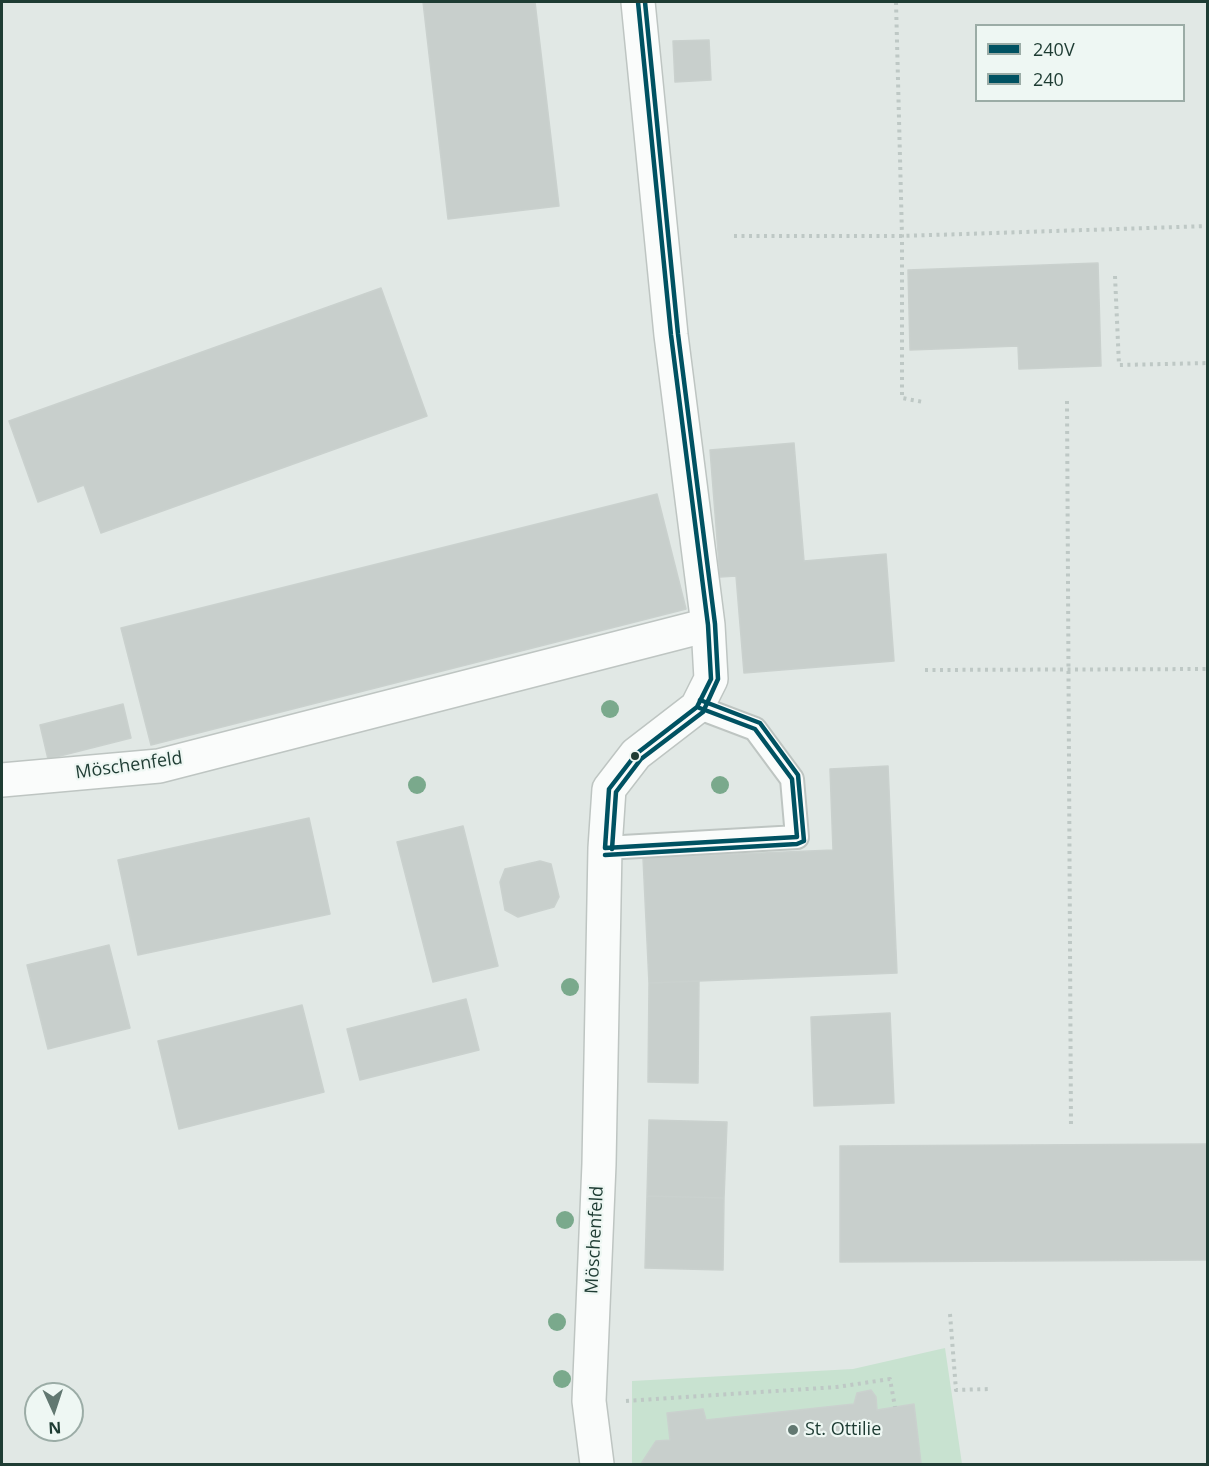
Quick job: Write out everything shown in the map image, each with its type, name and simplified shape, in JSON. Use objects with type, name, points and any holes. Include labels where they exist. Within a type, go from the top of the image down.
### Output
[{"type":"street","name":"Möschenfeld","points":[[597,1464],[589,1401],[600,1105],[605,848],[609,789],[636,754],[697,707],[711,679],[708,625],[671,335],[638,2]]},
{"type":"street","name":"Möschenfeld","points":[[2,780],[159,766],[708,625]]},
{"type":"lane","points":[[605,848],[797,837],[792,779],[755,729],[697,707]]},
{"type":"path","points":[[896,2],[902,236],[902,398],[923,402]]},
{"type":"path","points":[[734,236],[902,236],[1208,226]]},
{"type":"path","points":[[1115,276],[1119,365],[1208,363]]},
{"type":"path","points":[[1067,401],[1071,1128]]},
{"type":"path","points":[[925,670],[1208,669]]},
{"type":"path","points":[[950,1314],[956,1390],[990,1389]]},
{"type":"path","points":[[632,1401],[837,1387],[891,1379],[895,1407]]},
{"type":"green space","points":[[945,1348],[962,1464],[632,1464],[632,1381],[853,1369]]},
{"type":"building","points":[[423,2],[535,2],[559,206],[448,219]]},
{"type":"building","points":[[709,40],[711,80],[675,82],[673,41]]},
{"type":"building","points":[[1098,263],[1101,366],[1019,369],[1018,346],[910,350],[908,270]]},
{"type":"building","points":[[381,288],[427,416],[101,533],[84,485],[38,502],[9,421]]},
{"type":"building","points":[[794,443],[804,561],[886,554],[894,661],[744,673],[736,576],[720,577],[710,450]]},
{"type":"building","points":[[657,494],[686,609],[151,745],[121,628]]},
{"type":"building","points":[[123,704],[131,738],[48,759],[40,725]]},
{"type":"building","points":[[888,766],[897,973],[649,983],[643,858],[833,850],[830,769]]},
{"type":"building","points":[[309,818],[330,914],[138,955],[118,860]]},
{"type":"building","points":[[463,826],[498,966],[433,982],[397,842]]},
{"type":"building","points":[[540,861],[551,864],[559,897],[554,907],[518,917],[505,910],[500,882],[505,869]]},
{"type":"building","points":[[109,945],[130,1028],[48,1049],[27,965]]},
{"type":"building","points":[[699,981],[698,1083],[648,1082],[649,983]]},
{"type":"building","points":[[466,999],[479,1050],[360,1080],[347,1029]]},
{"type":"building","points":[[302,1005],[324,1092],[179,1129],[158,1041]]},
{"type":"building","points":[[890,1013],[894,1103],[814,1106],[811,1017]]},
{"type":"building","points":[[649,1120],[727,1122],[724,1198],[647,1196]]},
{"type":"building","points":[[1208,1144],[1208,1260],[840,1262],[840,1146]]},
{"type":"building","points":[[647,1196],[724,1198],[723,1270],[645,1268]]},
{"type":"building","name":"St. Ottilie","points":[[871,1390],[876,1397],[877,1410],[914,1404],[921,1463],[641,1464],[656,1441],[670,1440],[667,1413],[703,1409],[706,1420],[854,1404],[857,1393]]},
{"type":"transit line","name":"240V","points":[[605,848],[609,789],[636,754],[697,707],[711,679],[708,625],[671,335],[638,2]]},
{"type":"transit line","name":"240","points":[[612,849],[616,792],[641,759],[703,712],[718,679],[715,624],[678,334],[645,2]]},
{"type":"transit line","name":"240","points":[[605,855],[797,844],[804,841],[798,775],[760,723],[700,700]]},
{"type":"transit line","name":"240V","points":[[605,848],[797,837],[792,779],[755,729],[697,707]]},
{"type":"place","name":"St. Ottilie","points":[[793,1430]]}]
